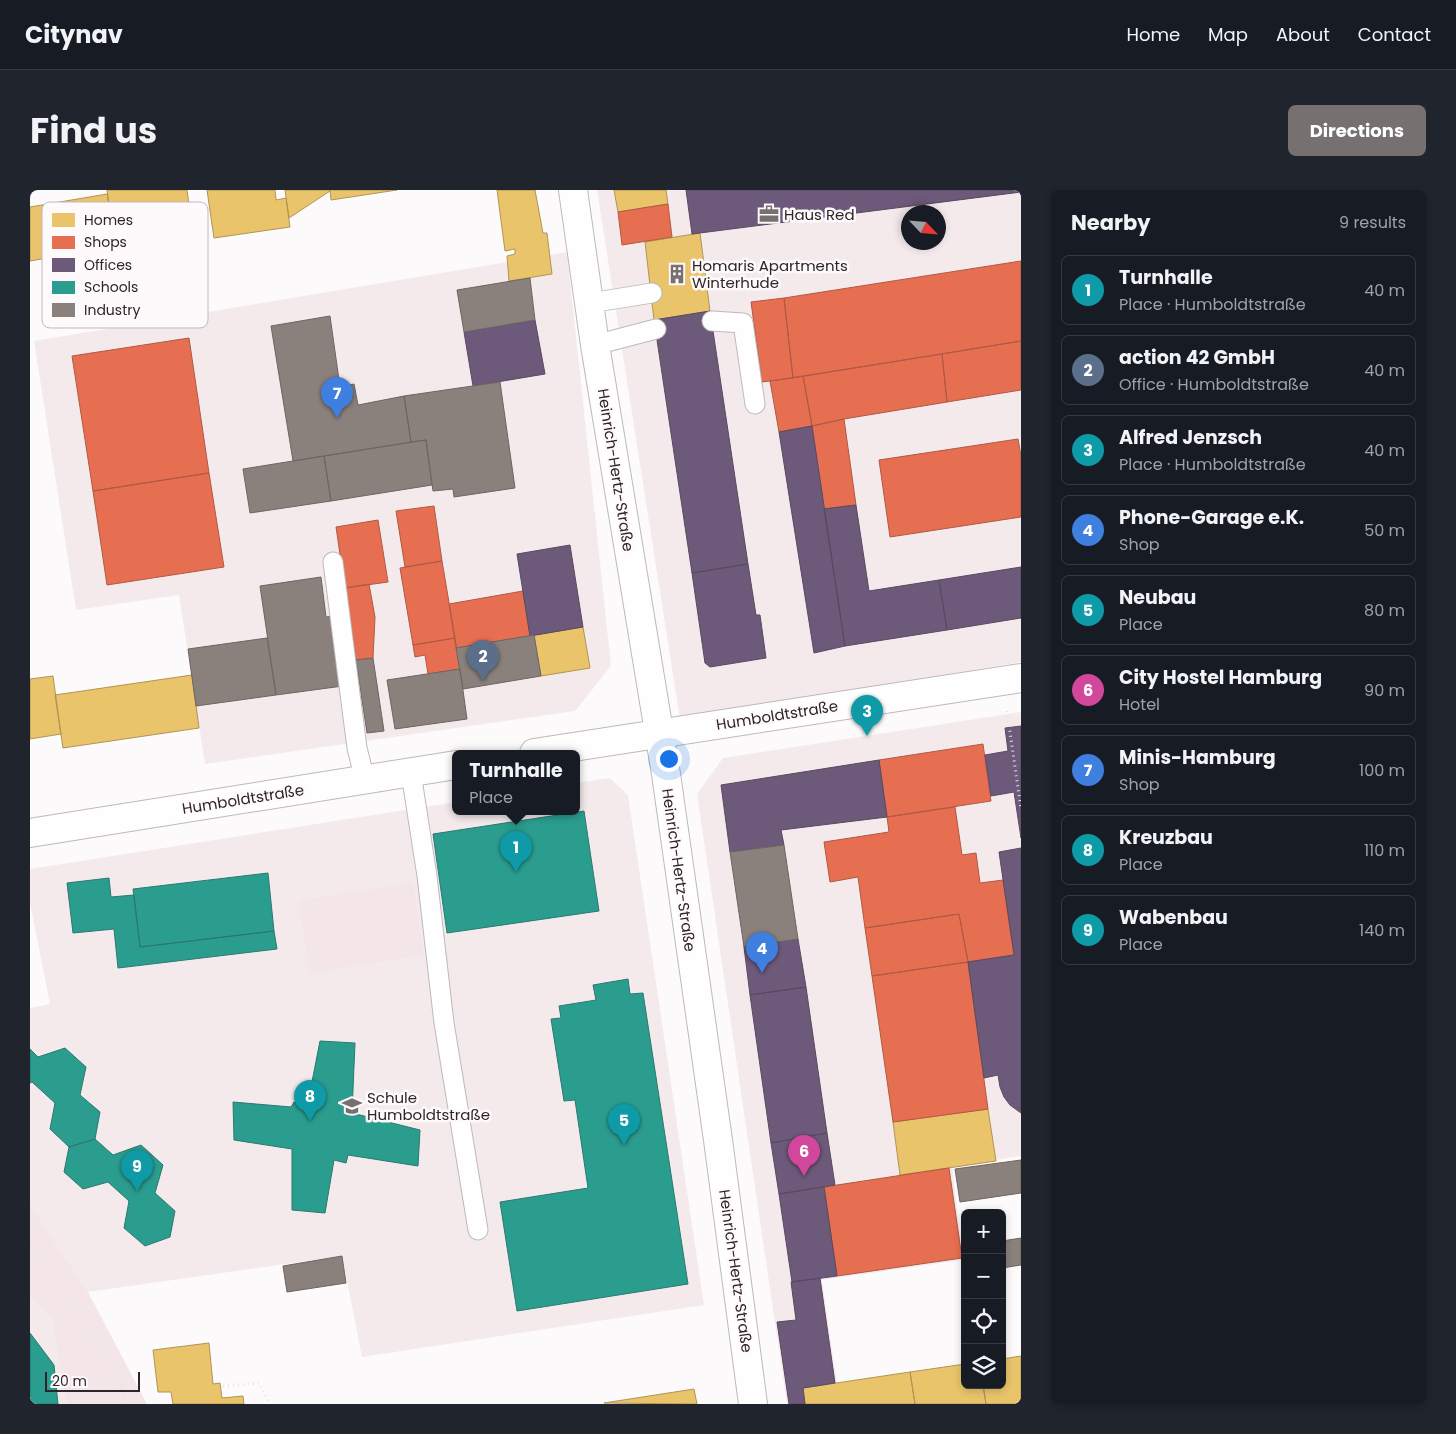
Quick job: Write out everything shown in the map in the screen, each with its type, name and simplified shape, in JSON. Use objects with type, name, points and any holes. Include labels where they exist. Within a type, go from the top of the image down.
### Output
[{"type":"street","name":"Heinrich-Hertz-Straße","points":[[573,190],[595,344],[659,734],[753,1404]]},
{"type":"street","name":"Humboldtstraße","points":[[554,750],[1012,680]]},
{"type":"street","name":"Humboldtstraße","points":[[30,833],[452,767]]},
{"type":"lane","points":[[590,303],[652,293]]},
{"type":"lane","points":[[712,321],[743,323],[754,404]]},
{"type":"lane","points":[[595,344],[656,329]]},
{"type":"lane","points":[[333,562],[364,780]]},
{"type":"lane","points":[[411,773],[444,1023],[478,1230]]},
{"type":"path","points":[[1012,680],[1021,809]]},
{"type":"path","points":[[30,1241],[119,1378],[127,1404]]},
{"type":"path","points":[[223,1386],[259,1383],[270,1404]]},
{"type":"shaded area","points":[[597,190],[1021,190],[1021,662],[680,719]]},
{"type":"shaded area","points":[[567,252],[611,666],[575,711],[205,764],[179,595],[76,610],[34,341],[112,328],[208,328],[208,312]]},
{"type":"shaded area","points":[[1021,712],[1021,1156],[952,1166],[961,1243],[961,1260],[822,1280],[837,1384],[806,1404],[787,1404],[697,794],[723,758]]},
{"type":"shaded area","name":"Schule Humboldtstraße","points":[[610,778],[628,795],[704,1305],[362,1357],[342,1256],[88,1292],[30,1204],[30,1008],[50,1004],[30,903],[30,869],[452,803],[452,815],[580,815],[580,782]]},
{"type":"shaded area","points":[[413,883],[424,955],[310,973],[298,901]]},
{"type":"shaded area","points":[[30,1204],[88,1292],[147,1404],[66,1404],[52,1319],[30,1297]]},
{"type":"shaded area","points":[[30,1297],[52,1319],[66,1404],[30,1404]]},
{"type":"building: Homes","points":[[107,190],[187,190],[189,202],[109,202]]},
{"type":"building: Homes","points":[[207,190],[275,190],[276,200],[286,198],[290,227],[214,238]]},
{"type":"building: Homes","points":[[285,190],[330,190],[330,191],[289,218]]},
{"type":"building: Homes","points":[[330,190],[397,190],[331,200]]},
{"type":"building: Homes","points":[[497,190],[535,190],[543,233],[547,233],[552,274],[509,281],[507,256],[515,254],[515,249],[505,251]]},
{"type":"building: Homes","points":[[614,190],[666,190],[668,204],[618,212]]},
{"type":"building: Homes","points":[[107,194],[108,202],[60,202]]},
{"type":"building: Homes","points":[[42,205],[42,259],[30,261],[30,207]]},
{"type":"building: Homes","name":"Homaris Apartments Winterhude","points":[[700,233],[710,311],[654,320],[645,242]]},
{"type":"building: Homes","points":[[583,627],[590,668],[541,676],[534,635]]},
{"type":"building: Homes","points":[[192,675],[199,728],[63,748],[55,695]]},
{"type":"building: Homes","points":[[53,676],[61,734],[30,739],[30,679]]},
{"type":"building: Homes","points":[[988,1109],[996,1161],[900,1175],[893,1122]]},
{"type":"building: Homes","points":[[209,1343],[213,1384],[220,1383],[222,1398],[243,1396],[244,1404],[173,1404],[171,1392],[158,1392],[153,1350]]},
{"type":"building: Homes","points":[[1021,1356],[1021,1404],[986,1404],[984,1389],[1006,1389],[1006,1358]]},
{"type":"building: Homes","points":[[961,1365],[961,1389],[984,1389],[986,1404],[915,1404],[910,1372]]},
{"type":"building: Homes","points":[[910,1372],[915,1404],[805,1404],[803,1388]]},
{"type":"building: Homes","points":[[694,1389],[697,1404],[604,1403]]},
{"type":"building: Shops","points":[[668,204],[672,237],[622,245],[618,212]]},
{"type":"building: Shops","points":[[1021,261],[1021,341],[793,378],[784,298]]},
{"type":"building: Shops","points":[[784,298],[793,378],[762,382],[751,302]]},
{"type":"building: Shops","points":[[189,338],[209,473],[93,491],[72,356]]},
{"type":"building: Shops","points":[[1021,341],[1021,390],[947,402],[942,354]]},
{"type":"building: Shops","points":[[942,354],[947,402],[812,426],[803,376]]},
{"type":"building: Shops","points":[[803,376],[812,426],[779,432],[770,381]]},
{"type":"building: Shops","points":[[844,419],[856,505],[824,509],[812,426]]},
{"type":"building: Shops","points":[[1018,439],[1021,456],[1021,517],[890,537],[879,460]]},
{"type":"building: Shops","points":[[209,473],[224,567],[107,585],[93,491]]},
{"type":"building: Shops","points":[[434,506],[442,561],[405,567],[396,511]]},
{"type":"building: Shops","points":[[378,520],[388,582],[345,588],[336,527]]},
{"type":"building: Shops","points":[[442,561],[455,638],[413,645],[400,568]]},
{"type":"building: Shops","points":[[369,584],[375,617],[373,658],[356,660],[345,588]]},
{"type":"building: Shops","points":[[523,591],[530,636],[456,648],[449,604]]},
{"type":"building: Shops","points":[[455,638],[460,669],[428,674],[425,655],[415,657],[413,645]]},
{"type":"building: Shops","points":[[983,744],[991,801],[887,817],[879,760]]},
{"type":"building: Shops","points":[[955,807],[962,855],[976,853],[980,883],[1003,880],[1014,955],[968,962],[959,914],[865,928],[858,877],[830,882],[824,842],[889,832],[887,817]]},
{"type":"building: Shops","points":[[959,914],[968,962],[872,976],[865,928]]},
{"type":"building: Shops","points":[[968,962],[988,1109],[893,1122],[872,976]]},
{"type":"building: Shops","points":[[949,1168],[961,1258],[837,1276],[824,1187]]},
{"type":"building: Offices","name":"Haus Red","points":[[686,190],[1021,190],[1021,192],[919,205],[901,205],[901,207],[692,234]]},
{"type":"building: Offices","points":[[710,311],[748,564],[692,573],[654,320]]},
{"type":"building: Offices","points":[[535,320],[545,374],[473,386],[464,332]]},
{"type":"building: Offices","points":[[812,426],[845,646],[814,653],[779,432]]},
{"type":"building: Offices","points":[[856,505],[869,591],[939,580],[947,630],[845,646],[824,509]]},
{"type":"building: Offices","points":[[570,545],[583,627],[530,636],[517,554]]},
{"type":"building: Offices","points":[[748,564],[756,615],[760,615],[766,658],[710,667],[705,663],[692,573]]},
{"type":"building: Offices","points":[[1021,567],[1021,618],[947,630],[939,580]]},
{"type":"building: Offices","points":[[1021,726],[1021,838],[1014,792],[991,796],[985,755],[1008,751],[1005,728]]},
{"type":"building: Offices","points":[[879,760],[887,817],[781,830],[784,845],[730,852],[721,785]]},
{"type":"building: Offices","points":[[1021,848],[1021,1113],[1010,1105],[1004,1097],[998,1075],[984,1078],[968,962],[1014,955],[999,852]]},
{"type":"building: Offices","points":[[798,939],[806,987],[750,995],[744,947]]},
{"type":"building: Offices","points":[[806,987],[827,1133],[771,1143],[750,995]]},
{"type":"building: Offices","points":[[827,1133],[835,1185],[779,1194],[771,1143]]},
{"type":"building: Offices","points":[[824,1187],[837,1276],[792,1282],[779,1194]]},
{"type":"building: Offices","points":[[820,1278],[835,1383],[803,1388],[805,1404],[789,1404],[777,1322],[796,1320],[791,1282]]},
{"type":"building: Schools","points":[[584,811],[599,911],[447,933],[433,834],[558,815],[580,815],[580,812]]},
{"type":"building: Schools","points":[[268,873],[274,931],[140,947],[133,889]]},
{"type":"building: Schools","points":[[109,878],[111,897],[134,895],[140,947],[274,931],[277,949],[118,968],[114,929],[73,933],[67,883]]},
{"type":"building: Schools","points":[[628,979],[630,994],[643,993],[688,1284],[517,1311],[500,1202],[588,1188],[575,1100],[564,1101],[551,1019],[561,1018],[559,1006],[596,1000],[593,985]]},
{"type":"building: Schools","points":[[320,1041],[355,1043],[352,1113],[420,1130],[418,1166],[348,1155],[346,1163],[334,1160],[325,1213],[292,1210],[292,1149],[234,1140],[233,1102],[291,1107],[294,1102],[308,1102]]},
{"type":"building: Schools","points":[[65,1048],[86,1067],[80,1095],[100,1112],[95,1139],[69,1147],[50,1129],[55,1103],[32,1082],[30,1083],[30,1049],[38,1057]]},
{"type":"building: Schools","points":[[95,1139],[113,1155],[141,1145],[163,1165],[155,1193],[175,1211],[170,1237],[145,1246],[124,1228],[129,1201],[108,1182],[83,1189],[64,1172],[69,1147]]},
{"type":"building: Schools","points":[[30,1333],[54,1365],[58,1404],[30,1404]]},
{"type":"building: Industry","points":[[530,278],[535,320],[464,332],[457,290]]},
{"type":"building: Industry","points":[[330,316],[340,387],[354,384],[358,405],[404,396],[411,442],[293,461],[271,326]]},
{"type":"building: Industry","points":[[500,382],[515,488],[454,497],[453,489],[433,491],[426,440],[411,442],[404,396]]},
{"type":"building: Industry","points":[[426,440],[432,485],[331,501],[324,456]]},
{"type":"building: Industry","points":[[324,456],[331,501],[250,513],[243,469]]},
{"type":"building: Industry","points":[[321,577],[326,617],[334,616],[343,686],[276,695],[260,586]]},
{"type":"building: Industry","points":[[534,635],[541,676],[463,689],[456,648]]},
{"type":"building: Industry","points":[[267,638],[276,695],[196,706],[188,649]]},
{"type":"building: Industry","points":[[373,658],[384,731],[367,733],[356,660]]},
{"type":"building: Industry","points":[[460,669],[467,719],[395,729],[387,680]]},
{"type":"building: Industry","points":[[784,845],[798,939],[744,947],[730,852]]},
{"type":"building: Industry","points":[[1021,1160],[1021,1193],[960,1202],[955,1169]]},
{"type":"building: Industry","points":[[1021,1238],[1021,1265],[1006,1267],[1006,1240]]},
{"type":"building: Industry","points":[[342,1256],[346,1283],[287,1292],[283,1266]]},
{"type":"place","name":"Haus Red","points":[[769,214]]},
{"type":"place","name":"Homaris Apartments Winterhude","points":[[677,274]]},
{"type":"place","name":"Minis-Hamburg","points":[[337,418]]},
{"type":"place","name":"action 42 GmbH","points":[[483,681]]},
{"type":"place","name":"Alfred Jenzsch","points":[[867,736]]},
{"type":"place","name":"Turnhalle","points":[[516,872]]},
{"type":"place","name":"Phone-Garage e.K.","points":[[762,973]]},
{"type":"place","name":"Schule Humboldtstraße","points":[[352,1106]]},
{"type":"place","name":"Kreuzbau","points":[[310,1121]]},
{"type":"place","name":"Neubau","points":[[624,1145]]},
{"type":"place","name":"City Hostel Hamburg","points":[[804,1176]]},
{"type":"place","name":"Wabenbau","points":[[137,1191]]}]
